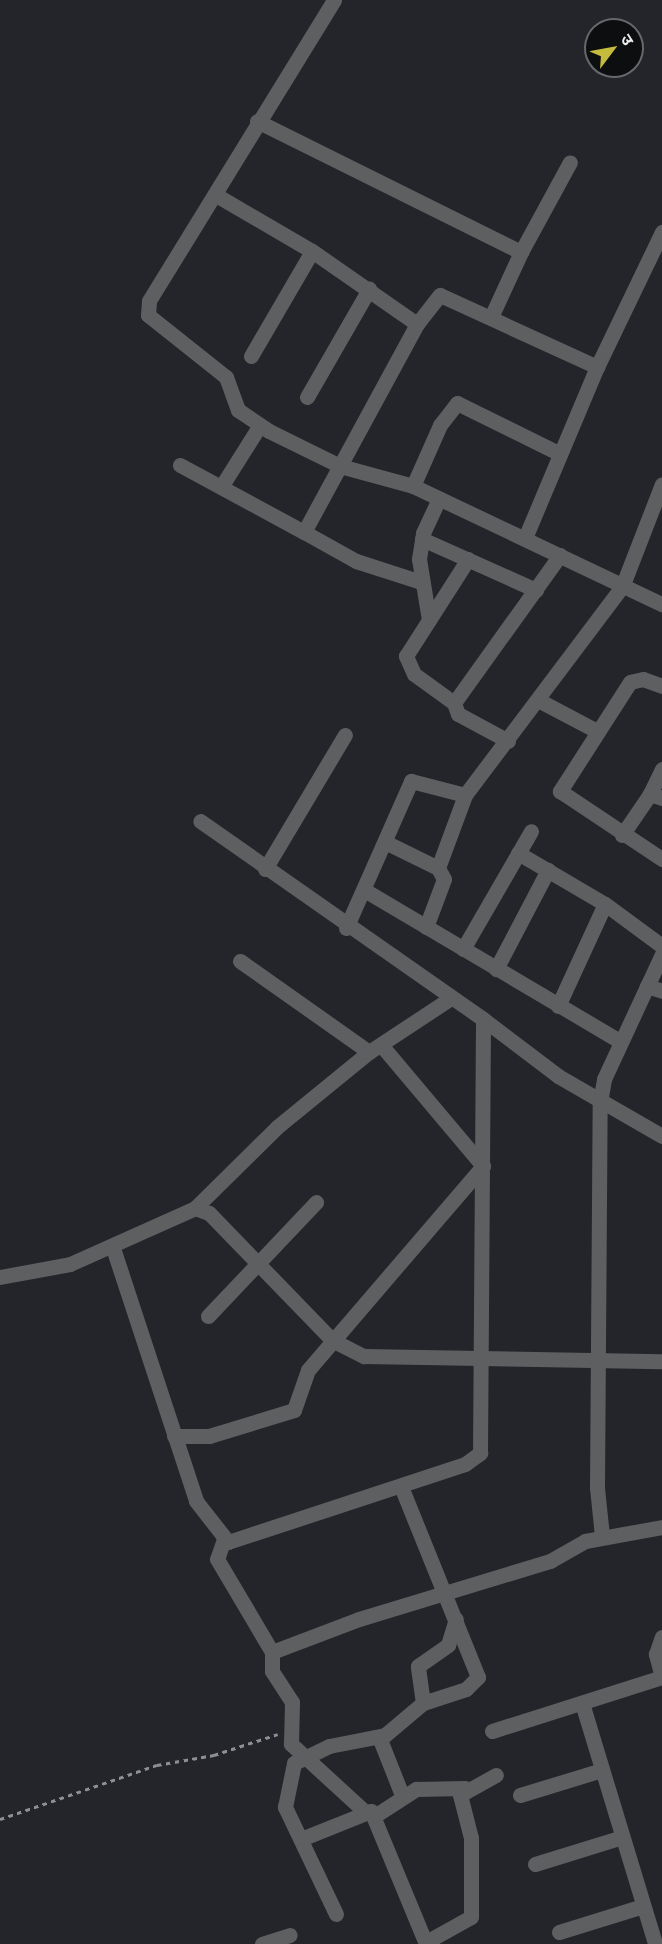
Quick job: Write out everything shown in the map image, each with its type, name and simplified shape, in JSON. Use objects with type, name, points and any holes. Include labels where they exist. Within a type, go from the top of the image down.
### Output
[{"type":"street","points":[[334,0],[257,121],[216,195],[149,301],[148,315],[226,377],[238,410],[260,425],[340,466],[413,486],[662,604]]},
{"type":"street","points":[[257,121],[521,252]]},
{"type":"street","points":[[492,315],[521,252],[570,162]]},
{"type":"street","points":[[216,195],[312,251],[417,324]]},
{"type":"street","points":[[525,538],[558,453],[662,232]]},
{"type":"street","points":[[251,356],[312,251]]},
{"type":"street","points":[[307,397],[369,289]]},
{"type":"street","points":[[304,532],[417,324],[440,295],[492,315],[597,367]]},
{"type":"street","points":[[413,486],[440,425],[457,403],[558,453]]},
{"type":"street","points":[[221,487],[260,425]]},
{"type":"street","points":[[180,465],[356,561],[421,582]]},
{"type":"street","points":[[438,868],[465,795],[540,700],[622,587],[662,484]]},
{"type":"street","points":[[429,620],[421,582],[422,538],[439,498]]},
{"type":"street","points":[[422,538],[536,590]]},
{"type":"street","points":[[454,703],[560,555]]},
{"type":"street","points":[[468,559],[410,646],[406,663],[454,703],[458,714],[508,741]]},
{"type":"street","points":[[662,686],[643,679],[630,682],[560,791],[622,835],[662,859]]},
{"type":"street","points":[[540,700],[597,731]]},
{"type":"street","points":[[265,869],[345,735]]},
{"type":"street","points":[[622,835],[656,796],[662,769]]},
{"type":"street","points":[[346,928],[366,891],[411,781],[465,795]]},
{"type":"street","points":[[200,821],[346,928],[483,1019],[600,1102],[662,1136]]},
{"type":"street","points":[[463,949],[531,831]]},
{"type":"street","points":[[385,842],[438,868],[444,879],[426,927]]},
{"type":"street","points":[[519,853],[605,904],[662,946]]},
{"type":"street","points":[[496,969],[548,870]]},
{"type":"street","points":[[366,891],[621,1042]]},
{"type":"street","points":[[558,1006],[605,904]]},
{"type":"street","points":[[602,1536],[597,1488],[601,1360],[600,1102],[621,1042],[662,954]]},
{"type":"street","points":[[240,961],[375,1049],[483,1166]]},
{"type":"street","points":[[647,986],[662,991]]},
{"type":"street","points":[[0,1277],[70,1264],[113,1248],[195,1209],[249,1152],[375,1049],[451,998]]},
{"type":"street","points":[[113,1248],[196,1501],[224,1539],[235,1542],[465,1464],[480,1453],[478,1355],[483,1166],[483,1019]]},
{"type":"street","points":[[174,1436],[209,1436],[294,1410],[300,1379],[483,1166]]},
{"type":"street","points":[[208,1316],[256,1262],[316,1202]]},
{"type":"street","points":[[195,1209],[209,1213],[332,1340],[364,1356],[478,1355],[662,1361]]},
{"type":"street","points":[[336,1914],[301,1839],[284,1794],[289,1773],[304,1755],[379,1737],[400,1726],[423,1702],[466,1689],[478,1677],[401,1486]]},
{"type":"street","points":[[272,1652],[445,1592],[550,1561],[602,1536],[662,1527]]},
{"type":"street","points":[[224,1539],[217,1559],[272,1652],[272,1671],[292,1702],[289,1731],[291,1744],[370,1813],[426,1943],[471,1917],[471,1838],[460,1795],[465,1788]]},
{"type":"street","points":[[423,1702],[418,1666],[448,1645],[456,1619]]},
{"type":"street","points":[[492,1731],[662,1677],[656,1654],[662,1637]]},
{"type":"street","points":[[582,1702],[655,1944]]},
{"type":"street","points":[[379,1737],[402,1795]]},
{"type":"street","points":[[520,1795],[602,1770]]},
{"type":"street","points":[[301,1839],[370,1813],[402,1795],[465,1788],[496,1775]]},
{"type":"street","points":[[535,1864],[622,1837]]},
{"type":"street","points":[[560,1932],[644,1906]]},
{"type":"street","points":[[262,1944],[290,1935]]},
{"type":"path","points":[[0,1819],[157,1765],[202,1758],[289,1731]]}]
